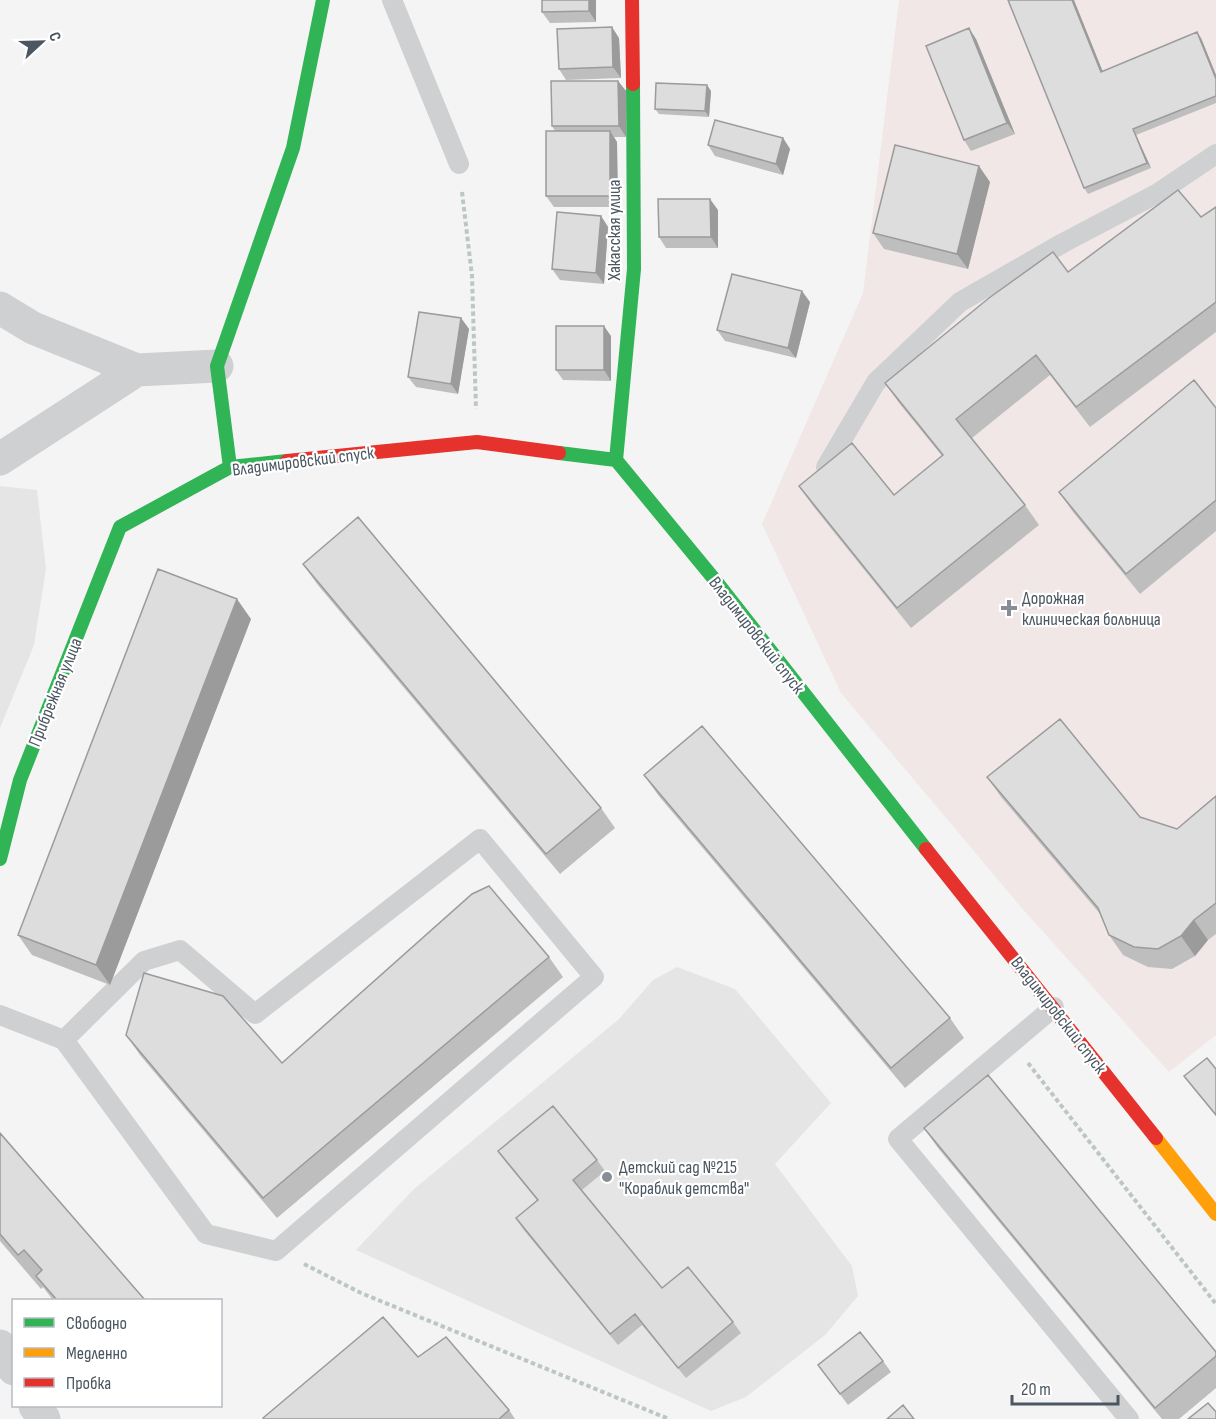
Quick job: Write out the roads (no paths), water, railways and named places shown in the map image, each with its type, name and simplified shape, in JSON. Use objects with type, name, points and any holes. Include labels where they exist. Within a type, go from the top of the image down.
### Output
[{"type":"street","points":[[230,467],[217,366],[293,148],[323,0]]},
{"type":"street","name":"Хакасская улица","points":[[616,460],[634,269],[632,0]]},
{"type":"street","points":[[0,308],[33,328],[137,370],[217,366]]},
{"type":"street","points":[[0,459],[137,370]]},
{"type":"street","name":"Владимировский спуск","points":[[120,527],[230,467],[477,442],[616,460],[719,585],[819,715],[1054,1007],[1216,1214]]},
{"type":"street","name":"Прибрежная улица","points":[[0,859],[20,780],[120,527]]},
{"type":"street","points":[[0,1347],[12,1366]]},
{"type":"lane","points":[[392,0],[459,164]]},
{"type":"lane","points":[[826,467],[876,382],[960,302],[1063,243],[1158,193],[1216,154]]},
{"type":"lane","points":[[0,1015],[64,1040],[206,1234],[276,1251],[594,977],[480,839],[255,1014],[180,950],[144,961],[64,1040]]},
{"type":"lane","points":[[1054,1007],[898,1139],[1129,1419]]},
{"type":"place","name":"Дорожная клиническая больница","points":[[1009,608]]},
{"type":"place","name":"Детский сад №215 \"Кораблик детства\"","points":[[607,1177]]}]
